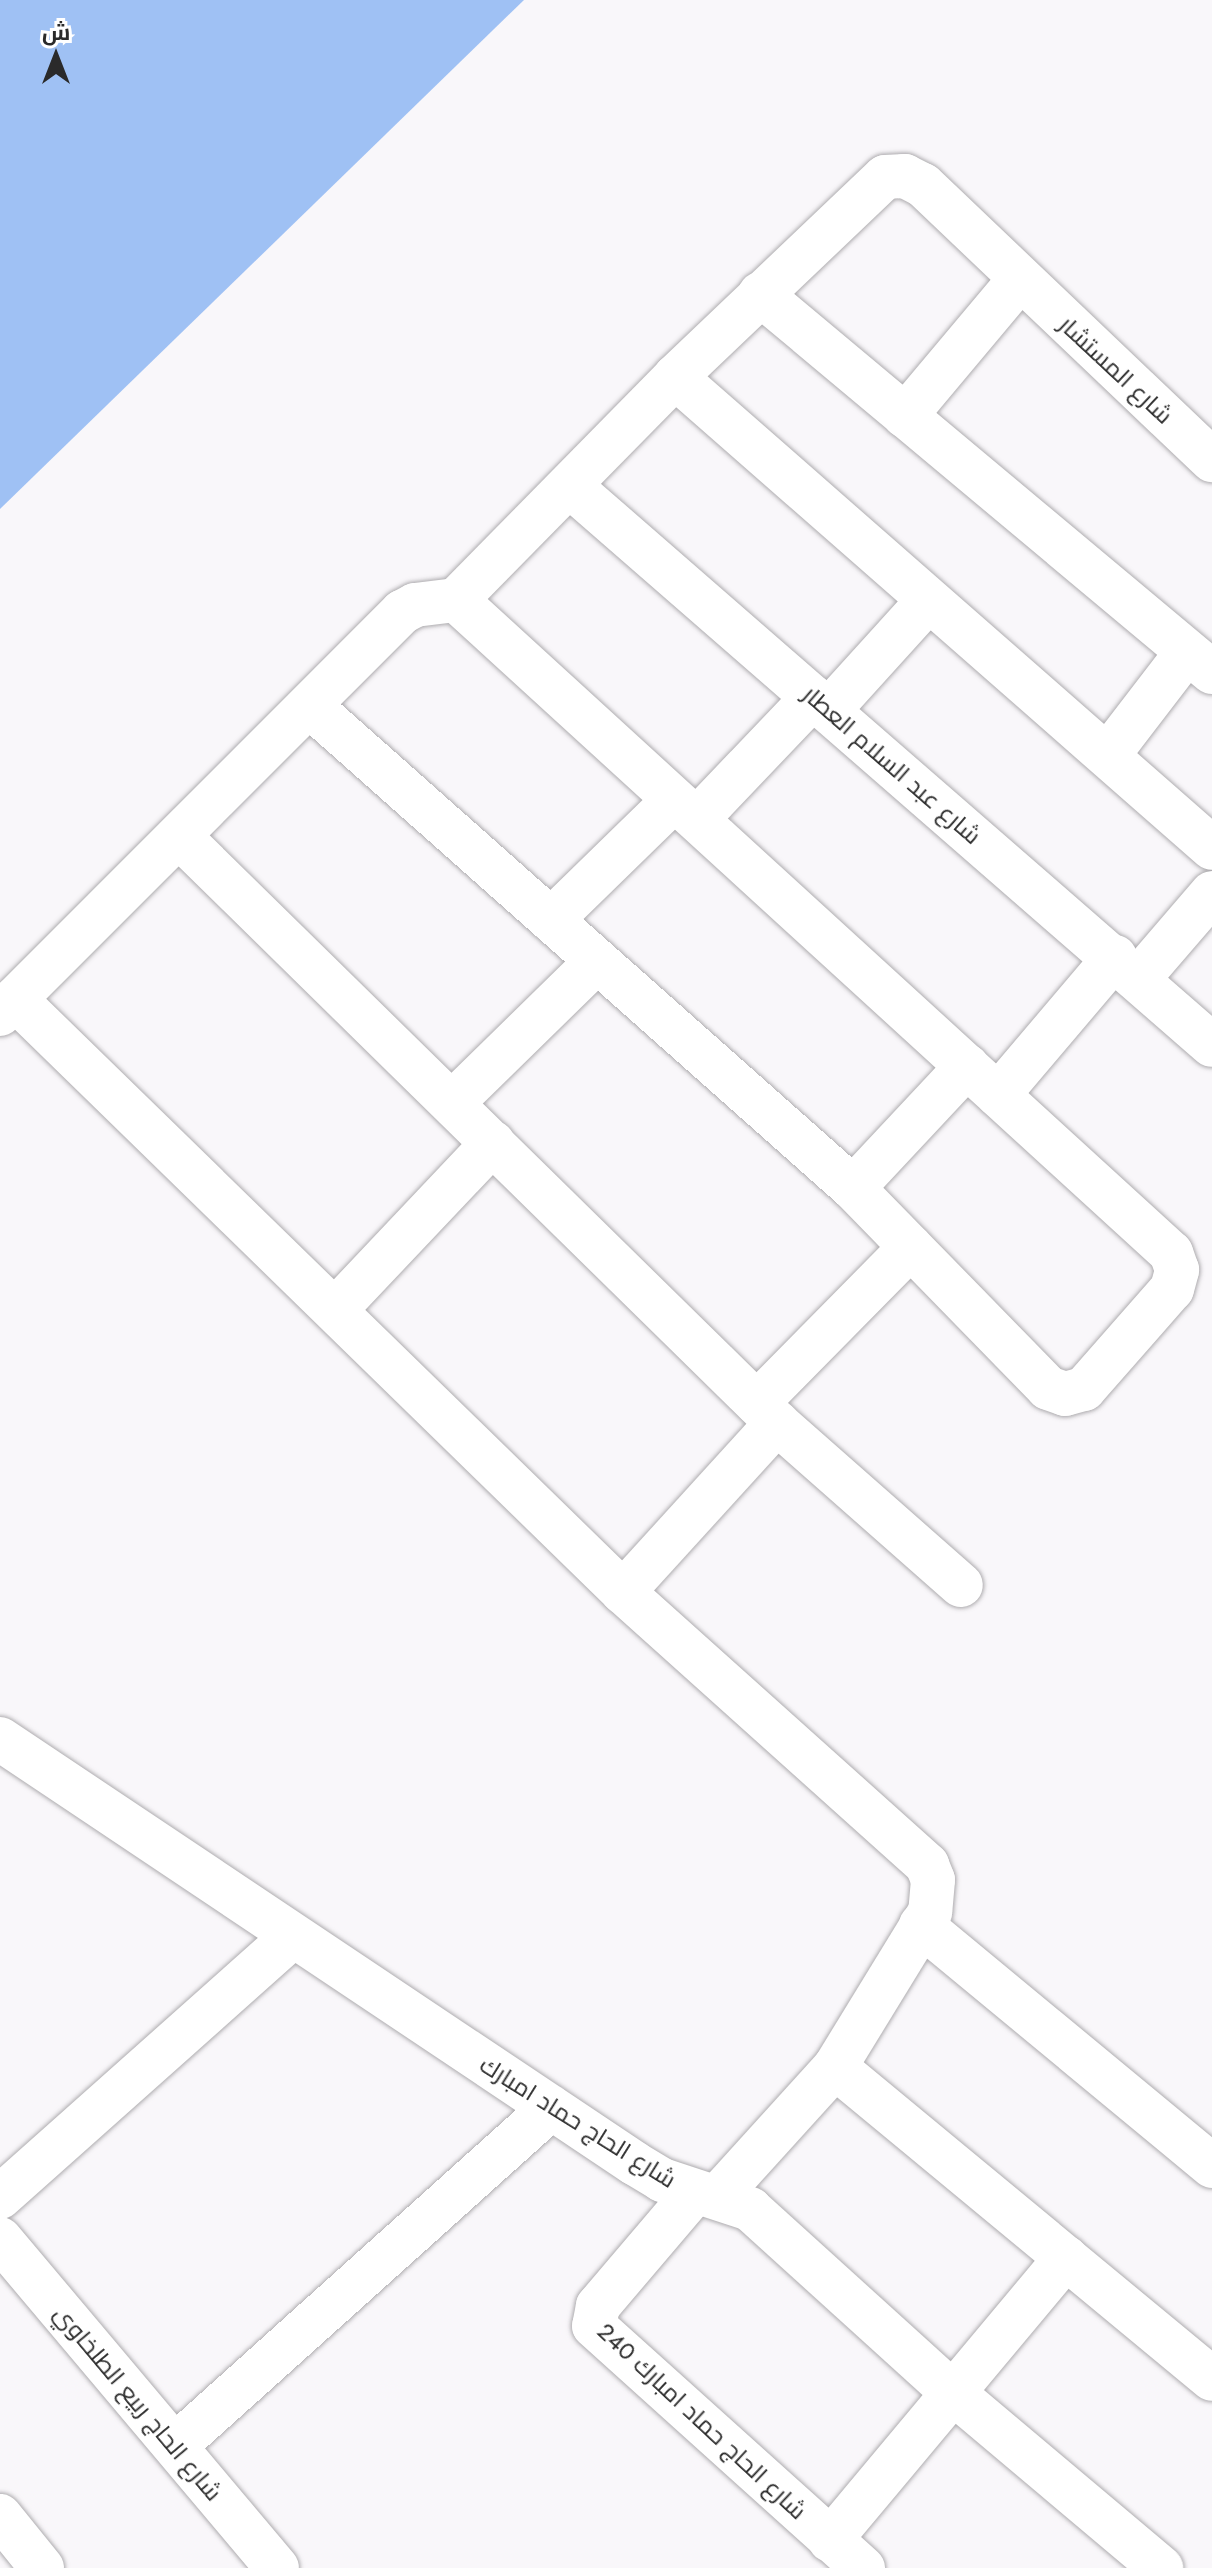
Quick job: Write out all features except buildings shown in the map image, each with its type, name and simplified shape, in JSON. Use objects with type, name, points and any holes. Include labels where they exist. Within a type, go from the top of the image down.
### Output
[{"type":"street","name":"شارع المستشار","points":[[456,600],[760,294],[877,182],[895,175],[923,185],[1019,280],[1212,460]]},
{"type":"street","points":[[905,416],[1019,280]]},
{"type":"street","points":[[760,294],[1200,662],[1108,755]]},
{"type":"street","points":[[675,377],[927,602],[1108,755],[1212,848]]},
{"type":"street","name":"شارع عبد السلام العطار","points":[[570,486],[1212,1045]]},
{"type":"street","points":[[310,706],[853,1188],[1048,1388],[1065,1394],[1091,1383],[1172,1289],[1177,1270],[1171,1253],[456,600],[429,601],[402,612],[8,1006],[335,1310],[623,1592],[918,1852],[933,1880],[930,1912],[835,2067],[707,2194]]},
{"type":"street","points":[[551,920],[821,704],[927,602]]},
{"type":"street","points":[[180,837],[767,1413],[961,1585]]},
{"type":"street","points":[[853,1188],[983,1080],[1127,968],[1212,893]]},
{"type":"street","points":[[452,1103],[597,961]]},
{"type":"street","points":[[335,1310],[493,1143]]},
{"type":"street","points":[[623,1592],[767,1413],[911,1247]]},
{"type":"street","name":"شارع الحاج حماد امبارك","points":[[0,1739],[292,1937],[662,2180],[750,2209],[1143,2562]]},
{"type":"street","points":[[921,1925],[1212,2166]]},
{"type":"street","points":[[0,2197],[292,1937]]},
{"type":"street","points":[[835,2067],[1212,2379]]},
{"type":"street","points":[[175,2446],[551,2108]]},
{"type":"street","name":"شارع الحاج حماد امبارك 240","points":[[707,2194],[598,2306],[594,2326],[863,2568]]},
{"type":"street","name":"شارع الحاج ربيع الطلخاوي","points":[[0,2239],[277,2568]]},
{"type":"street","points":[[830,2540],[951,2391],[1066,2258]]},
{"type":"street","points":[[0,2516],[42,2568]]},
{"type":"water","points":[[0,0],[524,0],[0,509]]}]
